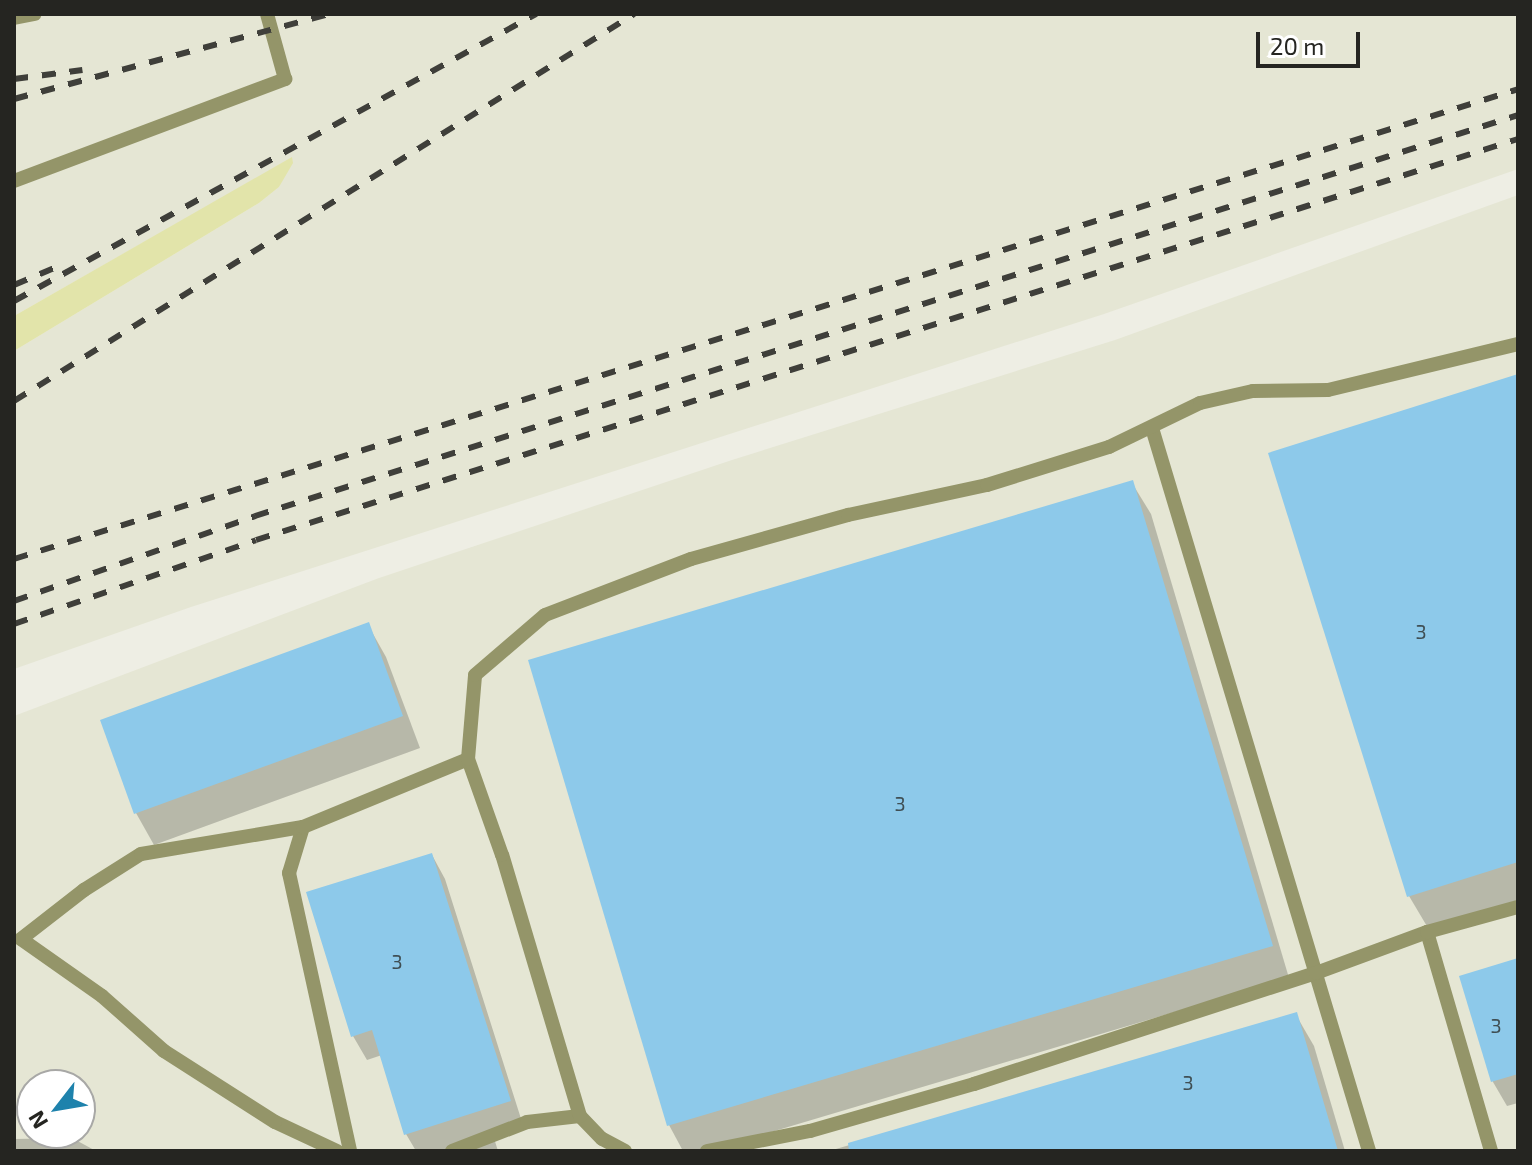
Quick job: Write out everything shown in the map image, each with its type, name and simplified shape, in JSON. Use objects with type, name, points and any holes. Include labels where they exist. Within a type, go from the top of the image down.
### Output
[{"type":"lane","points":[[14,18],[35,14]]},
{"type":"lane","points":[[14,181],[285,79],[267,14]]},
{"type":"lane","points":[[625,1151],[598,1145],[580,1116],[502,855],[468,759],[475,675],[545,615],[691,559],[848,515],[987,485],[1109,447],[1200,403],[1240,394],[1328,390],[1518,344]]},
{"type":"lane","points":[[1152,428],[1369,1151]]},
{"type":"lane","points":[[337,1151],[275,1122],[164,1051],[102,996],[21,939],[84,890],[141,854],[303,827],[468,759]]},
{"type":"lane","points":[[303,827],[289,873],[350,1151]]},
{"type":"lane","points":[[707,1151],[810,1131],[974,1084],[1316,973],[1427,932],[1518,907]]},
{"type":"lane","points":[[1427,932],[1491,1151]]},
{"type":"lane","points":[[452,1151],[527,1122],[580,1116]]},
{"type":"shaded area","points":[[14,14],[1518,14],[1518,169],[1104,314],[191,607],[14,669],[14,351],[259,203],[279,187],[292,158],[14,316]]},
{"type":"shaded area","points":[[1518,195],[1518,1151],[14,1151],[14,716],[379,578],[732,460],[1115,340]]},
{"type":"green space","points":[[292,157],[293,163],[279,187],[259,203],[14,351],[14,316]]},
{"type":"building","points":[[1518,374],[1518,862],[1407,897],[1268,453]]},
{"type":"building","points":[[1133,480],[1273,946],[667,1126],[528,660]]},
{"type":"building","points":[[369,622],[403,716],[134,814],[100,720]]},
{"type":"building","points":[[432,853],[511,1101],[404,1135],[372,1030],[351,1037],[306,892]]},
{"type":"building","points":[[1518,958],[1518,1074],[1491,1082],[1459,976]]},
{"type":"building","points":[[1297,1012],[1338,1151],[849,1151],[848,1143]]},
{"type":"railway","points":[[14,99],[328,14]]},
{"type":"railway","points":[[14,301],[536,14]]},
{"type":"railway","points":[[14,401],[634,14]]},
{"type":"railway","points":[[14,79],[82,70]]},
{"type":"railway","points":[[14,559],[1518,89]]},
{"type":"railway","points":[[14,601],[255,516],[1518,115]]},
{"type":"railway","points":[[14,624],[256,540],[1518,139]]},
{"type":"railway","points":[[14,285],[54,268]]}]
